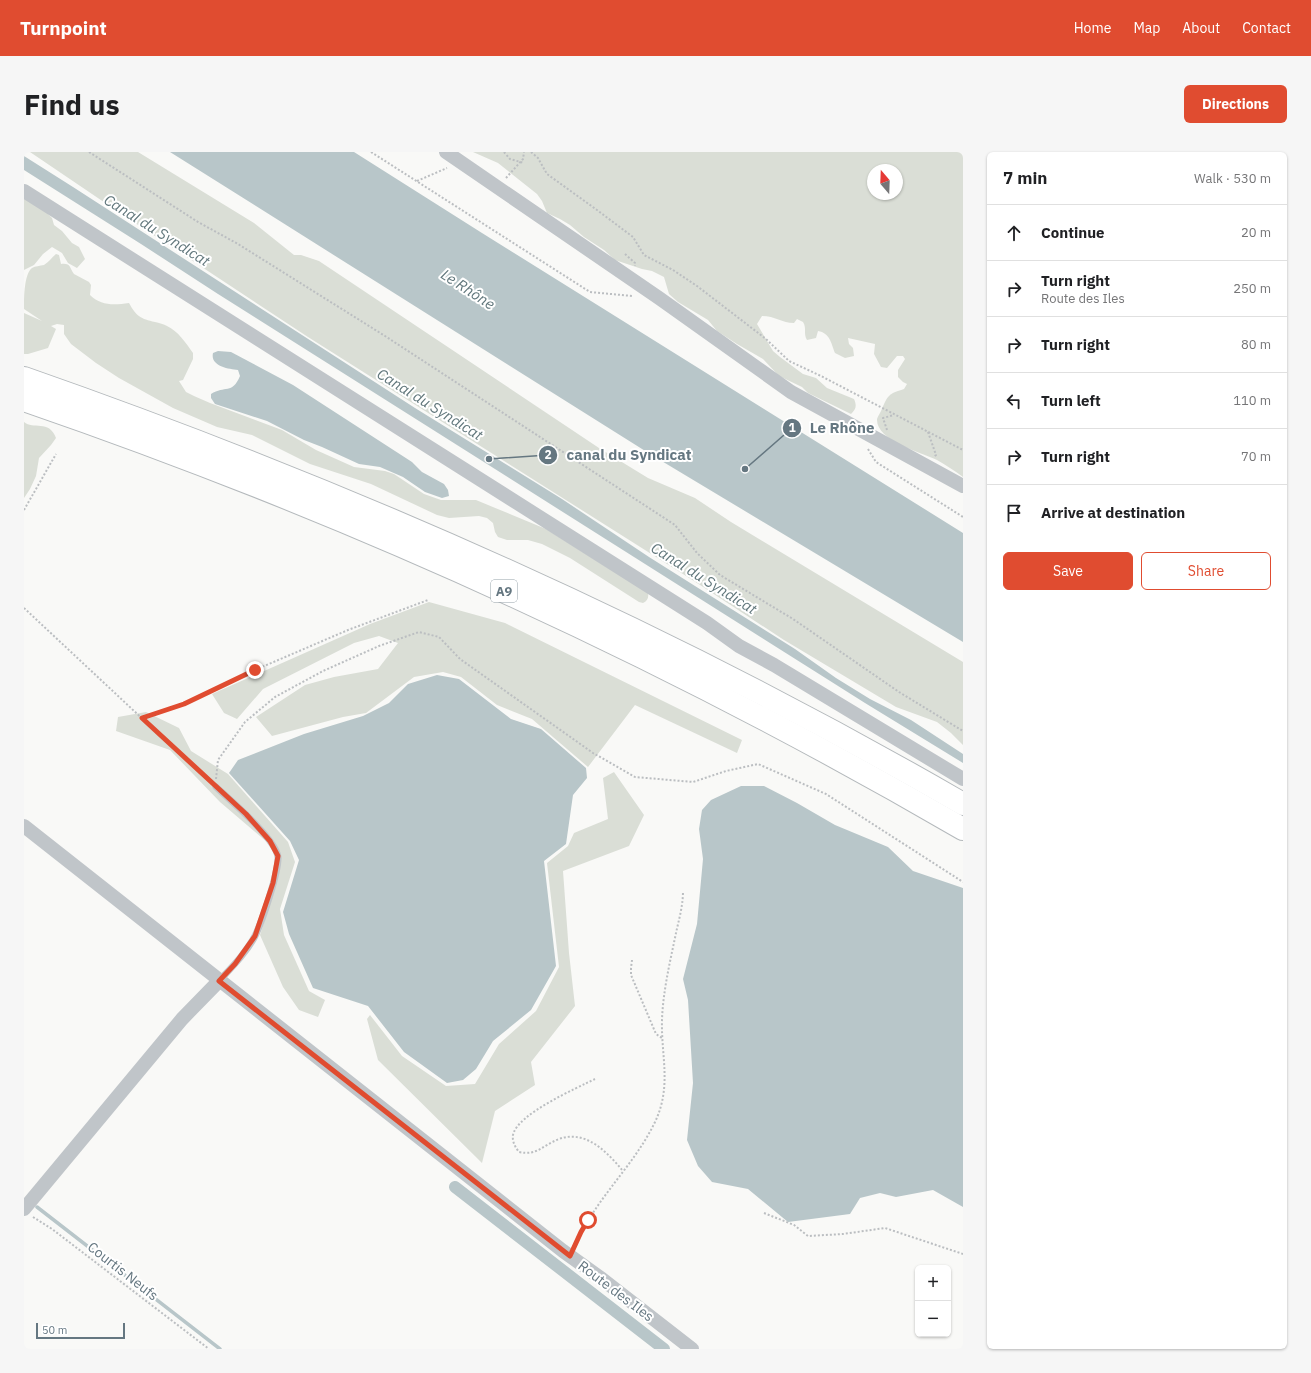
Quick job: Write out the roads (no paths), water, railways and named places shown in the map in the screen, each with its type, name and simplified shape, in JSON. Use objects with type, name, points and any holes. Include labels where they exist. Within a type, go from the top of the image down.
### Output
[{"type":"highway","name":"A9","points":[[24,378],[134,416],[227,452],[340,497],[462,549],[586,606],[674,649],[795,711],[963,804]]},
{"type":"highway","name":"A9","points":[[24,400],[189,460],[298,503],[396,543],[524,601],[717,694],[844,762],[963,829]]},
{"type":"street","points":[[446,152],[659,298],[785,388],[963,486]]},
{"type":"street","points":[[24,191],[707,623],[739,646],[774,664],[963,779]]},
{"type":"street","name":"Route des Iles","points":[[24,826],[570,1256],[692,1349]]},
{"type":"street","points":[[26,1211],[182,1019],[219,981]]},
{"type":"lane","points":[[216,787],[246,814],[270,841],[278,856],[273,883],[255,936],[235,964],[219,981]]},
{"type":"water","points":[[170,152],[354,152],[963,533],[963,642],[650,454]]},
{"type":"water","name":"Canal du Syndicat","points":[[24,156],[415,408],[562,499],[649,557],[795,649],[836,678],[870,699],[911,720],[963,754],[963,763],[865,703],[24,170]]},
{"type":"water","points":[[218,351],[231,352],[293,385],[412,462],[422,472],[444,484],[448,490],[449,496],[442,498],[425,492],[403,477],[380,467],[359,464],[304,440],[267,421],[215,404],[211,398],[211,394],[216,391],[231,388],[240,376],[238,370],[221,366],[214,361],[213,353]]},
{"type":"water","points":[[437,675],[459,679],[511,719],[541,729],[586,768],[587,778],[573,795],[566,844],[544,861],[556,966],[531,1010],[493,1041],[476,1069],[463,1080],[447,1083],[404,1052],[368,1006],[313,988],[289,934],[283,912],[299,860],[290,841],[229,773],[238,760],[304,734],[363,716],[389,703],[408,684]]},
{"type":"water","points":[[741,786],[764,786],[835,825],[888,847],[913,871],[963,888],[963,1207],[933,1190],[896,1197],[880,1193],[860,1198],[850,1214],[788,1222],[748,1189],[712,1182],[698,1166],[687,1140],[693,1083],[688,1000],[683,979],[697,924],[703,859],[699,829],[702,810],[711,800]]},
{"type":"waterway","points":[[455,1187],[664,1349]]},
{"type":"waterway","points":[[37,1207],[220,1349]]},
{"type":"place","name":"canal du Syndicat","points":[[489,459]]},
{"type":"place","name":"Le Rhône","points":[[745,469]]}]
